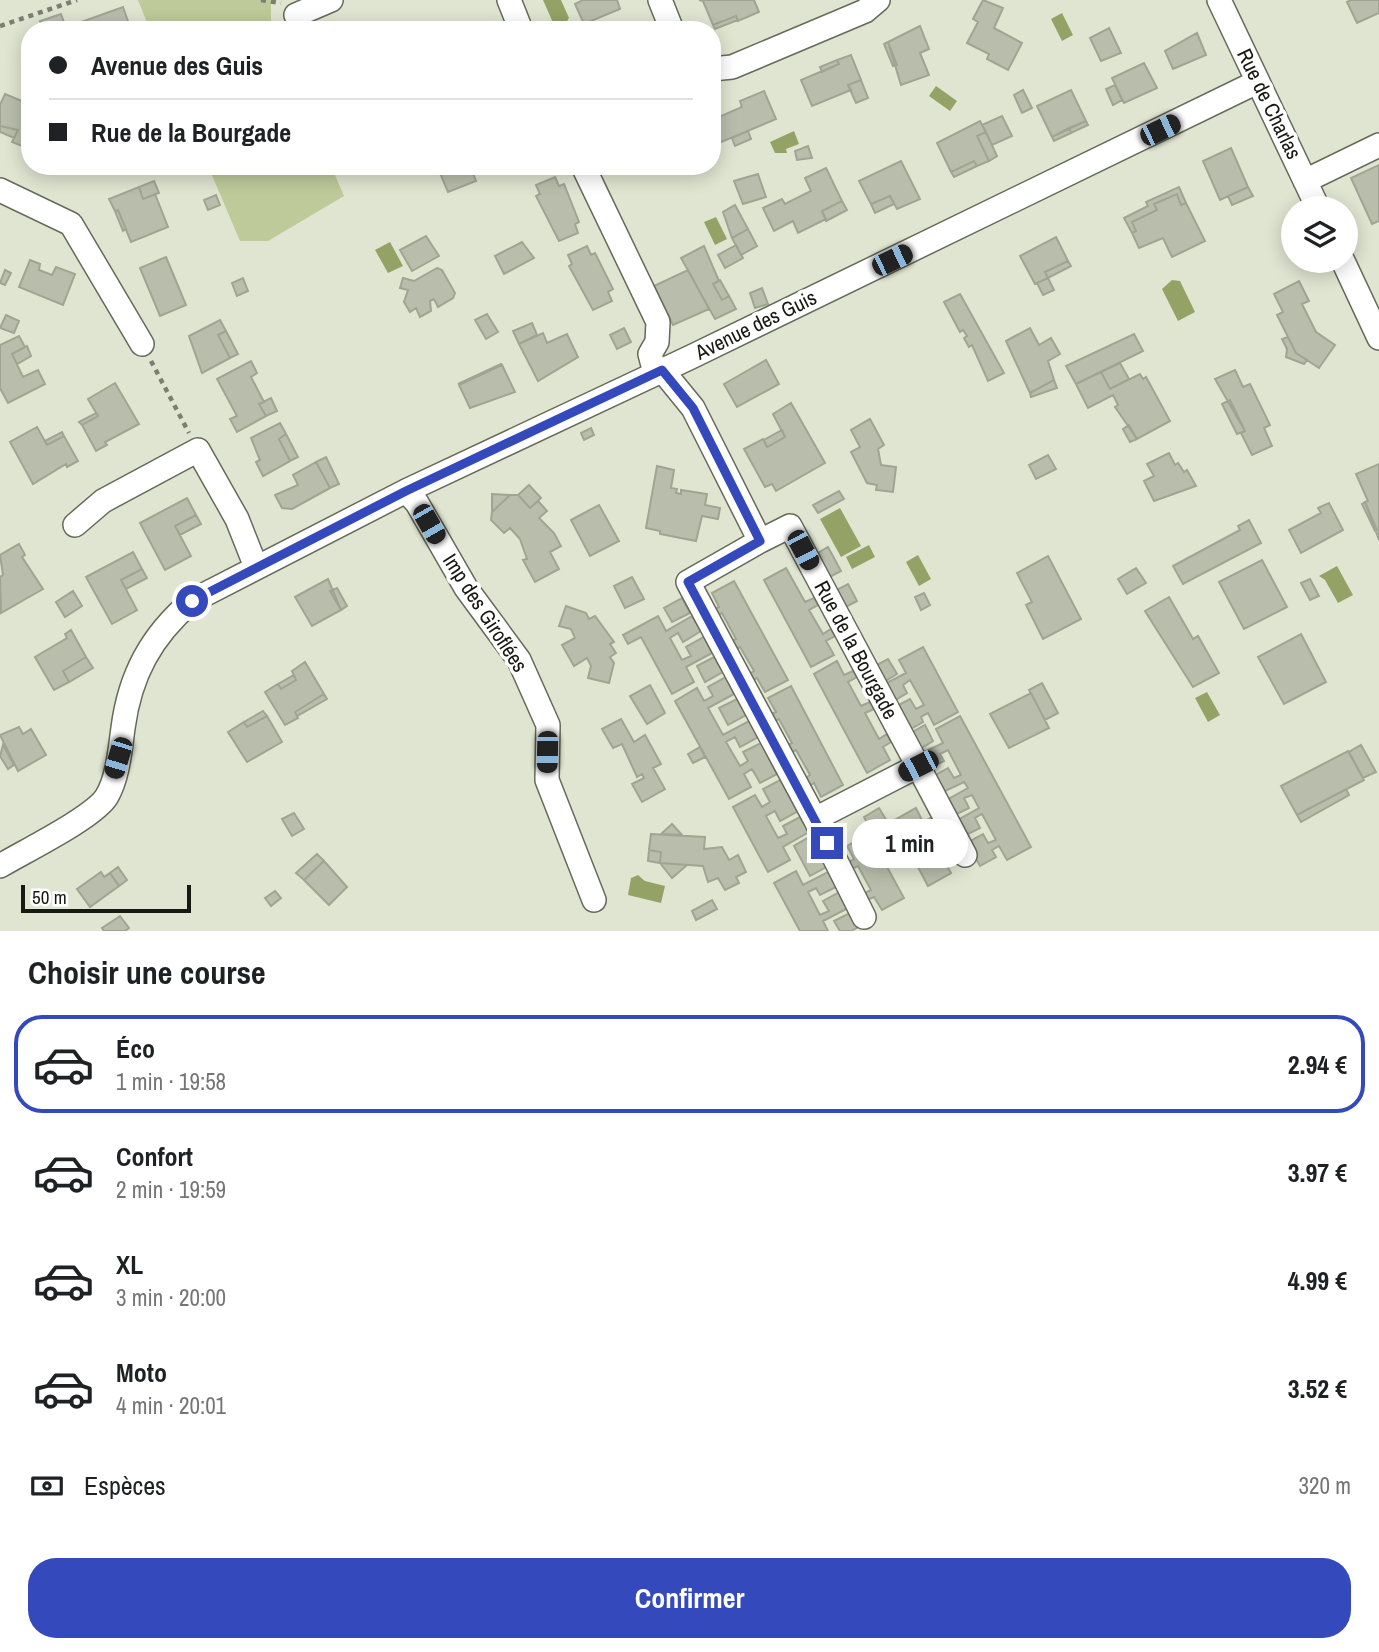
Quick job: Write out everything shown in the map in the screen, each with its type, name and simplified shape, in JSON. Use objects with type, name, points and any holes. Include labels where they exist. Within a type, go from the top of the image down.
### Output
[{"type":"street","points":[[296,15],[331,0]]},
{"type":"street","points":[[509,0],[517,21]]},
{"type":"street","points":[[660,0],[668,21]]},
{"type":"street","points":[[721,68],[732,67],[865,11],[878,0]]},
{"type":"street","name":"Rue de Charlas","points":[[1226,2],[1257,82],[1313,196]]},
{"type":"street","name":"Avenue des Guis","points":[[0,866],[91,813],[107,797],[118,758],[127,697],[142,657],[167,622],[192,601],[406,491],[1257,82]]},
{"type":"street","points":[[1306,181],[1379,145]]},
{"type":"street","points":[[587,175],[658,322],[657,342],[650,354],[659,371],[693,408],[760,541]]},
{"type":"street","points":[[0,190],[71,224],[142,344]]},
{"type":"street","points":[[1349,273],[1379,338]]},
{"type":"street","points":[[75,525],[103,501],[198,450],[237,519],[256,567]]},
{"type":"street","name":"Imp des Giroflées","points":[[406,491],[417,503],[466,588],[519,660],[548,724],[547,780],[594,900]]},
{"type":"street","name":"Rue de la Bourgade","points":[[864,917],[815,819],[688,582],[790,526],[965,855]]},
{"type":"street","points":[[815,819],[918,766]]},
{"type":"path","points":[[0,26],[77,0]]},
{"type":"path","points":[[142,344],[198,450]]},
{"type":"shaded area","points":[[138,0],[271,0],[271,21],[146,21]]},
{"type":"shaded area","points":[[543,0],[561,0],[569,18],[567,21],[552,21]]},
{"type":"shaded area","points":[[1062,13],[1073,35],[1062,41],[1051,19]]},
{"type":"shaded area","points":[[936,86],[957,101],[950,111],[929,96]]},
{"type":"shaded area","points":[[794,131],[799,144],[786,149],[787,153],[775,153],[770,142]]},
{"type":"shaded area","points":[[212,175],[335,175],[344,196],[268,241],[240,241]]},
{"type":"shaded area","points":[[716,217],[727,239],[715,245],[704,222]]},
{"type":"shaded area","points":[[390,242],[403,266],[388,273],[375,250]]},
{"type":"shaded area","points":[[1172,280],[1180,281],[1195,312],[1178,321],[1162,289]]},
{"type":"shaded area","points":[[840,508],[861,546],[841,557],[820,519]]},
{"type":"shaded area","points":[[869,545],[875,557],[852,569],[846,557]]},
{"type":"shaded area","points":[[918,555],[931,579],[919,586],[906,562]]},
{"type":"shaded area","points":[[1337,566],[1353,595],[1338,603],[1325,580],[1319,576]]},
{"type":"shaded area","points":[[1207,692],[1220,715],[1208,722],[1195,698]]},
{"type":"shaded area","points":[[638,875],[645,881],[665,886],[661,903],[628,895],[631,878]]},
{"type":"building","points":[[583,0],[617,0],[620,9],[591,21],[583,21],[575,4]]},
{"type":"building","points":[[699,0],[754,0],[759,12],[738,21],[736,16],[721,22],[711,21],[703,1]]},
{"type":"building","points":[[983,0],[1003,8],[994,28],[1022,43],[1008,70],[987,59],[989,54],[967,43],[978,22],[973,19]]},
{"type":"building","points":[[1379,0],[1379,13],[1357,23],[1347,2]]},
{"type":"building","points":[[123,7],[128,21],[84,21]]},
{"type":"building","points":[[61,14],[64,21],[40,21]]},
{"type":"building","points":[[736,16],[738,20],[721,27],[721,22]]},
{"type":"building","points":[[920,26],[929,49],[920,53],[929,75],[901,85],[888,42]]},
{"type":"building","points":[[1109,28],[1121,53],[1101,61],[1090,38]]},
{"type":"building","points":[[1197,33],[1206,55],[1173,69],[1165,51]]},
{"type":"building","points":[[888,42],[897,65],[893,66],[884,44]]},
{"type":"building","points":[[851,55],[861,80],[848,85],[851,90],[812,106],[801,80],[839,64],[837,60]]},
{"type":"building","points":[[837,60],[839,64],[822,72],[820,67]]},
{"type":"building","points":[[1144,63],[1157,88],[1124,103],[1112,78]]},
{"type":"building","points":[[861,80],[868,98],[856,103],[848,85]]},
{"type":"building","points":[[1115,85],[1122,100],[1113,105],[1106,89]]},
{"type":"building","points":[[1023,90],[1032,108],[1022,113],[1014,95]]},
{"type":"building","points":[[1071,90],[1086,121],[1052,137],[1037,106]]},
{"type":"building","points":[[764,91],[776,119],[721,142],[721,116],[742,107],[740,101]]},
{"type":"building","points":[[5,94],[21,101],[21,146],[12,142],[18,130],[0,126],[0,105]]},
{"type":"building","points":[[1002,116],[1012,136],[992,145],[982,125]]},
{"type":"building","points":[[980,121],[986,132],[977,136],[989,161],[977,166],[974,161],[951,172],[937,143]]},
{"type":"building","points":[[1086,121],[1088,125],[1071,133],[1069,128]]},
{"type":"building","points":[[0,126],[18,130],[14,138],[0,132]]},
{"type":"building","points":[[1069,128],[1071,133],[1054,141],[1052,137]]},
{"type":"building","points":[[748,131],[751,139],[735,146],[732,138]]},
{"type":"building","points":[[986,132],[997,156],[989,161],[977,136]]},
{"type":"building","points":[[808,146],[812,158],[797,160],[795,151]]},
{"type":"building","points":[[1231,148],[1248,187],[1220,200],[1203,161]]},
{"type":"building","points":[[901,161],[920,199],[897,209],[890,196],[871,204],[859,181]]},
{"type":"building","points":[[974,161],[977,166],[954,177],[951,172]]},
{"type":"building","points":[[1379,165],[1379,221],[1372,224],[1351,178]]},
{"type":"building","points":[[826,168],[842,201],[822,211],[826,219],[798,233],[793,221],[774,231],[763,208],[782,199],[785,204],[811,191],[805,178]]},
{"type":"building","points":[[758,174],[766,197],[743,204],[734,181]]},
{"type":"building","points":[[441,175],[474,175],[476,181],[448,192]]},
{"type":"building","points":[[555,177],[559,186],[564,184],[579,222],[575,224],[578,233],[559,241],[536,196],[540,194],[536,185]]},
{"type":"building","points":[[154,181],[159,193],[143,199],[139,187]]},
{"type":"building","points":[[139,187],[143,199],[155,194],[168,227],[131,242],[118,210],[115,211],[109,199]]},
{"type":"building","points":[[1179,187],[1186,203],[1181,205],[1177,194],[1154,204],[1157,210],[1132,222],[1136,231],[1132,233],[1124,218],[1148,206],[1146,202]]},
{"type":"building","points":[[1248,187],[1253,196],[1232,205],[1228,196]]},
{"type":"building","points":[[1177,194],[1181,205],[1186,203],[1205,241],[1172,257],[1163,238],[1139,248],[1132,233],[1136,231],[1132,222],[1157,210],[1154,204]]},
{"type":"building","points":[[216,195],[220,205],[208,210],[204,200]]},
{"type":"building","points":[[890,196],[894,204],[875,213],[871,204]]},
{"type":"building","points":[[842,201],[847,210],[826,221],[822,211]]},
{"type":"building","points":[[735,205],[748,229],[732,238],[723,212]]},
{"type":"building","points":[[118,210],[126,229],[123,231],[115,211]]},
{"type":"building","points":[[748,229],[757,246],[741,255],[732,238]]},
{"type":"building","points":[[426,236],[439,256],[412,271],[400,250]]},
{"type":"building","points":[[1056,237],[1068,261],[1045,272],[1048,278],[1035,284],[1020,256]]},
{"type":"building","points":[[522,242],[534,258],[504,274],[495,256]]},
{"type":"building","points":[[736,245],[743,258],[725,268],[718,255]]},
{"type":"building","points":[[587,246],[591,255],[595,253],[613,289],[608,292],[612,301],[593,310],[569,266],[572,264],[568,255]]},
{"type":"building","points":[[704,246],[719,281],[713,284],[722,300],[729,296],[736,309],[715,319],[681,258]]},
{"type":"building","points":[[166,257],[186,305],[160,316],[140,268]]},
{"type":"building","points":[[30,260],[40,264],[39,270],[52,275],[56,267],[75,274],[63,305],[19,287]]},
{"type":"building","points":[[1068,261],[1071,266],[1048,278],[1045,272]]},
{"type":"building","points":[[437,268],[442,270],[455,293],[453,298],[438,307],[434,299],[430,301],[431,311],[420,317],[416,308],[410,312],[404,302],[408,290],[400,288],[403,278],[414,281]]},
{"type":"building","points":[[5,270],[11,273],[5,285],[0,283]]},
{"type":"building","points":[[688,270],[709,309],[673,325],[654,286]]},
{"type":"building","points":[[243,278],[248,291],[237,296],[232,283]]},
{"type":"building","points":[[1048,278],[1054,290],[1043,295],[1037,283]]},
{"type":"building","points":[[720,280],[729,296],[722,300],[713,284]]},
{"type":"building","points":[[1299,281],[1309,301],[1302,304],[1316,332],[1335,345],[1319,368],[1296,353],[1277,315],[1283,312],[1274,294]]},
{"type":"building","points":[[762,288],[768,304],[755,308],[750,293]]},
{"type":"building","points":[[960,294],[1004,373],[988,381],[972,345],[969,347],[964,338],[967,336],[963,330],[960,332],[944,302]]},
{"type":"building","points":[[487,314],[498,332],[486,339],[475,320]]},
{"type":"building","points":[[6,315],[19,321],[14,333],[0,328]]},
{"type":"building","points":[[220,320],[226,331],[218,335],[230,358],[202,373],[189,336]]},
{"type":"building","points":[[532,323],[537,335],[519,344],[513,331]]},
{"type":"building","points":[[624,328],[631,342],[617,349],[610,335]]},
{"type":"building","points":[[1030,328],[1039,345],[1051,338],[1060,354],[1048,361],[1054,380],[1030,393],[1006,341]]},
{"type":"building","points":[[226,331],[238,354],[230,358],[218,335]]},
{"type":"building","points":[[543,333],[547,343],[567,334],[578,357],[538,381],[519,344]]},
{"type":"building","points":[[1134,334],[1143,351],[1076,384],[1066,366]]},
{"type":"building","points":[[19,336],[25,347],[12,354],[23,377],[38,370],[45,384],[8,403],[0,388],[0,345]]},
{"type":"building","points":[[1288,337],[1296,353],[1307,360],[1304,364],[1286,357],[1287,349],[1282,339]]},
{"type":"building","points":[[27,346],[31,356],[17,364],[12,354]]},
{"type":"building","points":[[766,360],[779,384],[737,407],[724,384]]},
{"type":"building","points":[[251,361],[257,373],[251,377],[264,402],[259,404],[266,416],[237,432],[230,419],[237,416],[217,379]]},
{"type":"building","points":[[1120,363],[1129,379],[1110,389],[1101,372]]},
{"type":"building","points":[[501,364],[502,365],[458,384]]},
{"type":"building","points":[[502,365],[515,392],[470,408],[459,385]]},
{"type":"building","points":[[1235,370],[1243,387],[1250,384],[1270,425],[1264,428],[1272,446],[1252,455],[1241,433],[1245,431],[1215,379]]},
{"type":"building","points":[[1101,372],[1110,389],[1140,374],[1143,379],[1146,377],[1170,421],[1137,439],[1115,407],[1118,405],[1113,395],[1088,408],[1076,384]]},
{"type":"building","points":[[1054,380],[1057,388],[1031,397],[1030,393]]},
{"type":"building","points":[[115,383],[139,424],[105,442],[107,445],[96,451],[82,425],[98,416],[88,399]]},
{"type":"building","points":[[271,398],[277,411],[266,416],[259,404]]},
{"type":"building","points":[[1230,400],[1245,431],[1237,434],[1222,404]]},
{"type":"building","points":[[791,403],[825,463],[776,491],[772,484],[765,487],[744,449],[763,439],[767,447],[785,437],[773,414]]},
{"type":"building","points":[[96,413],[98,416],[82,425],[79,422]]},
{"type":"building","points":[[870,419],[884,445],[878,449],[881,465],[896,467],[893,492],[876,490],[877,485],[867,483],[851,452],[860,447],[851,430]]},
{"type":"building","points":[[280,423],[286,434],[279,439],[290,461],[263,476],[256,462],[260,460],[251,438]]},
{"type":"building","points":[[1129,425],[1137,439],[1130,442],[1123,429]]},
{"type":"building","points":[[37,427],[47,445],[64,436],[78,461],[67,467],[66,464],[33,484],[10,442]]},
{"type":"building","points":[[591,428],[594,435],[584,440],[581,433]]},
{"type":"building","points":[[782,430],[785,437],[767,447],[764,440]]},
{"type":"building","points":[[62,432],[64,436],[47,445],[45,441]]},
{"type":"building","points":[[286,434],[298,457],[290,461],[279,439]]},
{"type":"building","points":[[1169,453],[1175,465],[1178,463],[1184,472],[1187,470],[1196,486],[1154,501],[1144,481],[1154,476],[1147,464]]},
{"type":"building","points":[[1048,455],[1056,469],[1036,479],[1029,465]]},
{"type":"building","points":[[326,457],[339,484],[330,488],[316,462]]},
{"type":"building","points":[[316,462],[330,488],[292,509],[282,508],[275,495],[298,485],[293,475]]},
{"type":"building","points":[[1379,464],[1379,540],[1365,502],[1368,501],[1356,474]]},
{"type":"building","points":[[657,466],[674,470],[671,488],[677,489],[676,493],[681,494],[681,490],[707,494],[705,505],[720,508],[718,519],[702,516],[696,541],[660,534],[660,531],[646,528]]},
{"type":"building","points":[[529,485],[541,498],[530,508],[518,495]]},
{"type":"building","points":[[839,491],[844,499],[818,513],[813,505]]},
{"type":"building","points":[[492,494],[510,495],[492,512]]},
{"type":"building","points":[[510,495],[518,495],[530,508],[538,501],[547,511],[539,518],[554,533],[561,546],[550,552],[559,569],[535,582],[523,560],[527,559],[520,539],[510,528],[504,533],[491,520],[492,512]]},
{"type":"building","points":[[187,498],[196,515],[175,526],[191,556],[165,570],[140,523]]},
{"type":"building","points":[[1365,502],[1377,530],[1375,531],[1362,504]]},
{"type":"building","points":[[1329,503],[1343,530],[1301,553],[1289,530],[1321,513],[1318,508]]},
{"type":"building","points":[[599,505],[619,541],[590,556],[571,520]]},
{"type":"building","points":[[196,515],[201,524],[180,535],[175,526]]},
{"type":"building","points":[[1249,520],[1261,543],[1183,584],[1173,566],[1240,530],[1238,526]]},
{"type":"building","points":[[19,544],[25,555],[22,557],[43,589],[1,613],[0,577],[3,575],[0,555]]},
{"type":"building","points":[[828,547],[841,571],[826,579],[813,556]]},
{"type":"building","points":[[133,552],[142,569],[121,580],[137,610],[112,624],[86,577]]},
{"type":"building","points":[[1048,556],[1081,619],[1043,639],[1026,605],[1032,602],[1017,573]]},
{"type":"building","points":[[1262,560],[1287,607],[1244,629],[1219,582]]},
{"type":"building","points":[[786,568],[805,602],[814,598],[818,605],[809,610],[823,634],[831,629],[835,636],[826,641],[834,655],[811,667],[764,580]]},
{"type":"building","points":[[1136,568],[1146,583],[1127,594],[1118,579]]},
{"type":"building","points":[[142,569],[147,578],[126,589],[121,580]]},
{"type":"building","points":[[632,577],[644,599],[625,608],[614,586]]},
{"type":"building","points":[[328,579],[341,610],[312,626],[295,597]]},
{"type":"building","points":[[1310,579],[1319,596],[1310,600],[1301,583]]},
{"type":"building","points":[[734,581],[788,680],[765,692],[757,678],[749,682],[746,676],[754,671],[740,647],[732,651],[728,643],[736,639],[722,613],[714,618],[711,611],[719,607],[712,593]]},
{"type":"building","points":[[848,584],[857,601],[842,609],[833,592]]},
{"type":"building","points":[[337,588],[347,606],[341,610],[330,591]]},
{"type":"building","points":[[73,591],[82,606],[65,617],[56,602]]},
{"type":"building","points":[[924,593],[930,605],[921,610],[915,597]]},
{"type":"building","points":[[1169,597],[1193,639],[1198,636],[1219,673],[1193,687],[1145,611]]},
{"type":"building","points":[[682,598],[690,613],[672,622],[664,608]]},
{"type":"building","points":[[566,606],[586,613],[589,619],[595,616],[614,642],[610,644],[616,653],[610,657],[614,663],[609,683],[588,678],[591,666],[587,658],[574,666],[562,645],[575,638],[571,629],[559,626]]},
{"type":"building","points":[[658,616],[666,631],[692,616],[701,631],[683,642],[678,633],[670,638],[682,660],[691,656],[686,647],[704,637],[712,653],[686,667],[694,682],[672,694],[641,637],[628,644],[623,635]]},
{"type":"building","points":[[71,630],[86,657],[63,671],[69,682],[54,690],[35,657],[67,638],[65,634]]},
{"type":"building","points":[[1301,634],[1326,682],[1284,704],[1258,657]]},
{"type":"building","points":[[923,647],[958,712],[934,725],[928,713],[921,717],[923,722],[907,731],[895,707],[910,699],[916,709],[924,705],[910,680],[903,685],[907,693],[892,702],[883,685],[906,673],[899,660]]},
{"type":"building","points":[[86,657],[93,668],[69,682],[63,671]]},
{"type":"building","points":[[714,657],[723,672],[705,682],[697,666]]},
{"type":"building","points":[[888,659],[897,674],[882,683],[873,667]]},
{"type":"building","points":[[837,661],[844,675],[853,671],[857,677],[848,682],[861,706],[870,702],[874,709],[865,713],[879,739],[887,734],[891,742],[883,747],[890,760],[867,773],[814,674]]},
{"type":"building","points":[[305,662],[324,694],[295,712],[298,718],[285,725],[265,692],[278,684],[281,689],[296,680],[292,671]]},
{"type":"building","points":[[294,675],[296,680],[281,689],[278,684]]},
{"type":"building","points":[[726,677],[734,694],[708,708],[723,735],[749,721],[758,737],[740,747],[735,737],[726,742],[740,766],[748,761],[743,752],[761,743],[777,774],[760,783],[752,769],[744,774],[751,787],[729,799],[675,701],[697,688],[704,701],[713,696],[708,687]]},
{"type":"building","points":[[1042,683],[1058,713],[1045,720],[1029,690]]},
{"type":"building","points":[[650,685],[665,713],[647,724],[630,696]]},
{"type":"building","points":[[791,686],[843,785],[821,797],[814,783],[806,788],[802,780],[810,775],[796,750],[788,754],[784,747],[792,743],[779,719],[771,723],[767,716],[776,712],[768,698]]},
{"type":"building","points":[[1031,693],[1049,728],[1009,748],[990,714]]},
{"type":"building","points":[[324,694],[327,699],[297,716],[295,712]]},
{"type":"building","points":[[737,699],[746,715],[728,725],[719,708]]},
{"type":"building","points":[[263,711],[267,716],[247,727],[244,722]]},
{"type":"building","points":[[267,716],[282,742],[247,762],[228,732],[244,722],[247,727]]},
{"type":"building","points":[[960,716],[1031,847],[1007,860],[999,846],[992,850],[996,857],[980,866],[967,843],[983,834],[988,843],[996,840],[982,814],[975,818],[980,828],[964,836],[956,821],[979,808],[972,795],[964,798],[969,808],[953,816],[945,801],[968,788],[964,782],[941,793],[932,777],[948,768],[954,778],[961,775],[948,750],[940,754],[944,761],[928,769],[920,754],[943,743],[936,729]]},
{"type":"building","points":[[621,719],[634,742],[645,735],[661,764],[653,768],[665,789],[642,802],[632,784],[644,778],[642,774],[637,777],[622,744],[613,748],[602,729]]},
{"type":"building","points":[[925,725],[933,741],[918,750],[909,734]]},
{"type":"building","points":[[19,727],[23,734],[31,729],[46,755],[18,771],[0,735]]},
{"type":"building","points":[[3,745],[14,765],[8,769],[0,756]]},
{"type":"building","points":[[1361,745],[1376,772],[1363,778],[1349,752]]},
{"type":"building","points":[[700,747],[705,757],[693,763],[688,754]]},
{"type":"building","points":[[1348,751],[1364,780],[1297,815],[1281,786]]},
{"type":"building","points":[[780,780],[798,811],[780,821],[775,811],[766,816],[778,838],[787,834],[783,826],[800,817],[809,832],[783,847],[790,860],[768,872],[733,807],[755,795],[762,807],[770,802],[763,789]]},
{"type":"building","points":[[1346,789],[1349,795],[1301,822],[1297,815]]},
{"type":"building","points":[[879,808],[888,823],[872,832],[864,817]]},
{"type":"building","points":[[916,808],[923,822],[932,817],[936,824],[927,829],[940,853],[949,848],[952,855],[944,860],[951,873],[928,886],[910,852],[899,858],[893,848],[904,842],[893,821]]},
{"type":"building","points":[[294,813],[304,829],[292,836],[282,819]]},
{"type":"building","points":[[672,824],[682,835],[661,834]]},
{"type":"building","points":[[651,834],[705,837],[704,849],[722,847],[729,860],[738,855],[746,872],[736,877],[739,883],[725,890],[718,878],[708,882],[703,866],[660,863],[661,852],[649,850]]},
{"type":"building","points":[[869,834],[904,898],[882,910],[874,897],[867,900],[863,894],[871,890],[858,866],[850,870],[847,863],[854,859],[847,846]]},
{"type":"building","points":[[811,836],[828,866],[810,876],[794,846]]},
{"type":"building","points":[[649,850],[661,852],[660,863],[648,861]]},
{"type":"building","points":[[317,854],[324,861],[304,880],[296,873]]},
{"type":"building","points":[[324,861],[347,887],[329,905],[304,880]]},
{"type":"building","points":[[660,863],[687,865],[672,878]]},
{"type":"building","points":[[118,867],[127,880],[119,886],[110,873]]},
{"type":"building","points":[[796,871],[803,885],[830,871],[838,886],[820,895],[816,888],[808,892],[820,915],[829,911],[823,901],[841,891],[850,907],[823,921],[828,931],[800,931],[774,883]]},
{"type":"building","points":[[101,872],[104,877],[110,873],[119,886],[90,907],[77,889]]},
{"type":"building","points":[[275,891],[281,898],[271,906],[265,898]]},
{"type":"building","points":[[712,900],[717,909],[696,920],[692,911]]},
{"type":"building","points":[[852,912],[860,926],[851,931],[840,931],[834,921]]},
{"type":"building","points":[[120,916],[129,928],[125,931],[104,931],[102,928]]},
{"type":"route","points":[[192,601],[406,491],[662,370],[693,408],[760,541],[688,582],[827,843]]}]
